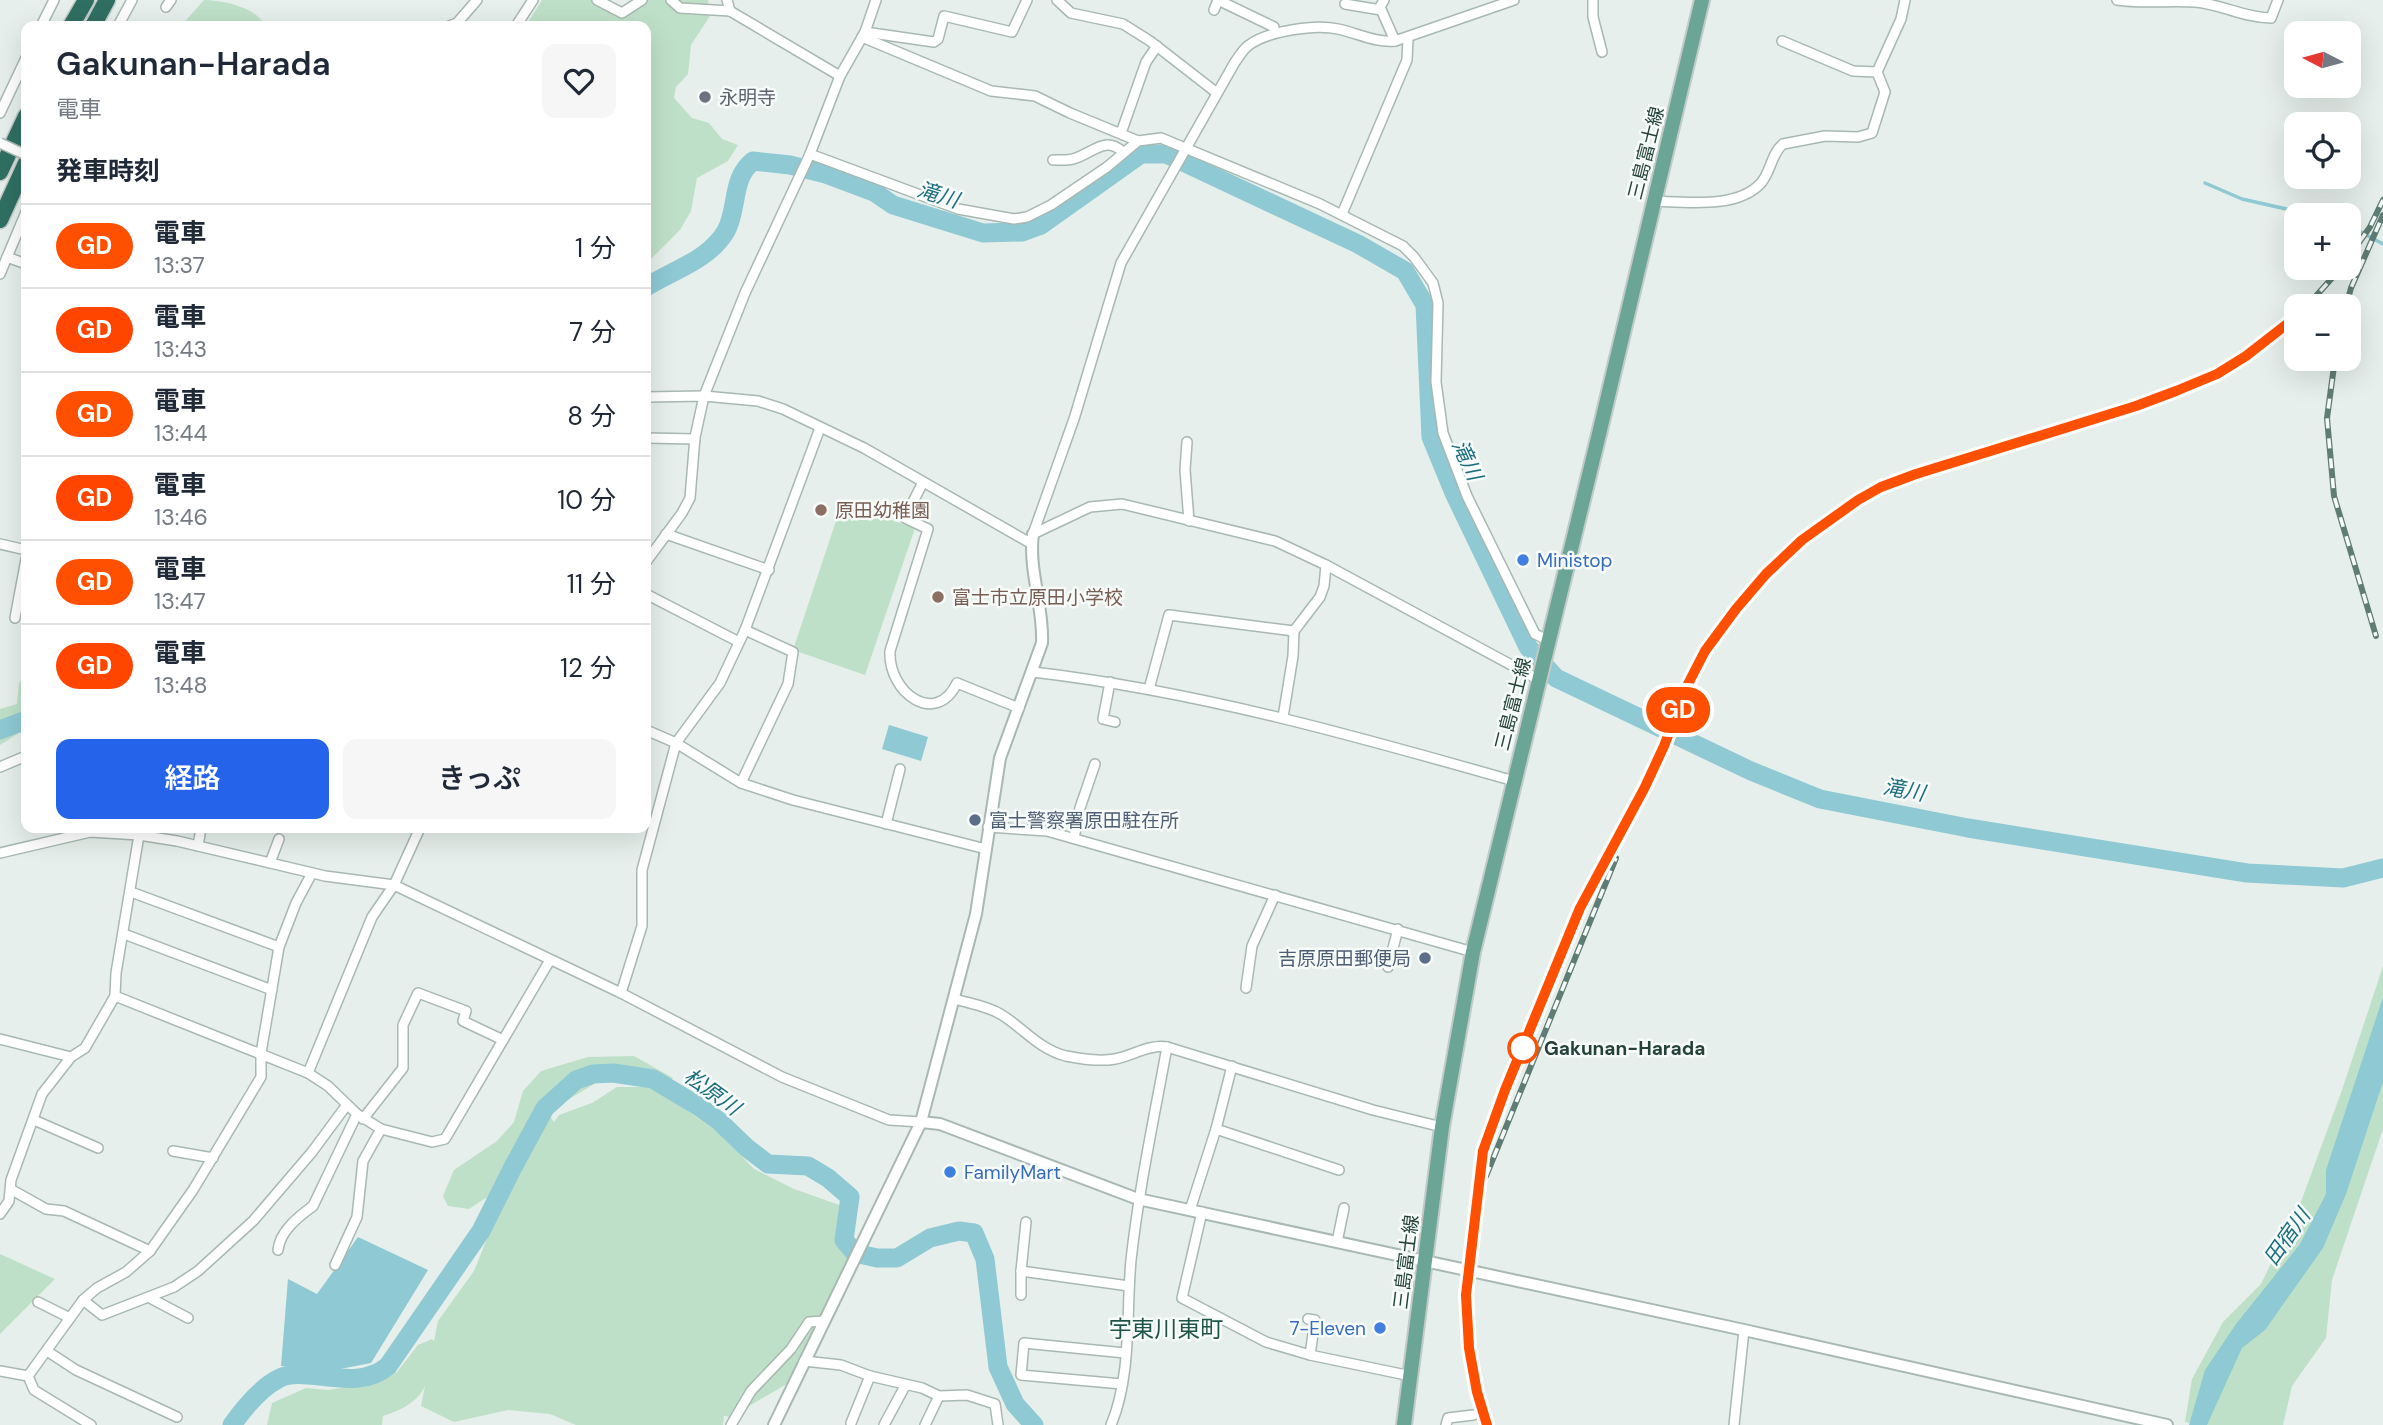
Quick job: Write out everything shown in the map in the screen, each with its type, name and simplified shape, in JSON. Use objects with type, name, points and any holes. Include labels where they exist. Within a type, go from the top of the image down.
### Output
[{"type":"highway","points":[[74,21],[86,0]]},
{"type":"highway","points":[[96,21],[107,0]]},
{"type":"highway","points":[[0,172],[21,127]]},
{"type":"highway","points":[[0,220],[21,174]]},
{"type":"main road","name":"三島富士線","points":[[1404,1425],[1442,1128],[1472,952],[1702,0]]},
{"type":"street","points":[[44,21],[54,0]]},
{"type":"street","points":[[121,21],[132,0]]},
{"type":"street","points":[[459,21],[477,0]]},
{"type":"street","points":[[519,21],[533,0]]},
{"type":"street","points":[[597,0],[622,13],[642,0]]},
{"type":"street","points":[[671,0],[680,8],[730,11],[840,76]]},
{"type":"street","points":[[727,0],[730,11]]},
{"type":"street","points":[[651,555],[690,498],[695,439],[704,396],[745,293],[810,154],[840,76],[863,35],[876,0]]},
{"type":"street","points":[[863,35],[934,42],[938,39],[944,16],[1013,32],[1027,0]]},
{"type":"street","points":[[1057,0],[1071,13],[1123,24],[1217,93]]},
{"type":"street","points":[[774,1425],[921,1122],[976,914],[1000,758],[1042,643],[1043,623],[1033,539],[1074,419],[1121,263],[1235,62],[1249,45],[1307,26],[1334,28],[1381,43],[1395,41],[1514,0]]},
{"type":"street","points":[[1593,0],[1593,17],[1602,52]]},
{"type":"street","points":[[1654,201],[1709,203],[1750,193],[1764,181],[1778,148],[1783,144],[1825,136],[1858,137],[1872,133],[1885,92],[1877,72],[1901,19],[1905,0]]},
{"type":"street","points":[[2117,0],[2140,3],[2196,2],[2260,18],[2271,18],[2278,0]]},
{"type":"street","points":[[1214,10],[1218,1],[1274,27]]},
{"type":"street","points":[[1345,4],[1382,5],[1395,41]]},
{"type":"street","points":[[863,35],[991,90],[1035,96],[1138,141]]},
{"type":"street","points":[[1342,214],[1406,60],[1408,38]]},
{"type":"street","points":[[1782,41],[1853,71],[1877,72]]},
{"type":"street","points":[[1121,134],[1146,62],[1157,47]]},
{"type":"street","points":[[0,113],[21,69]]},
{"type":"street","points":[[810,154],[958,209],[1014,219],[1027,217],[1051,205],[1107,167],[1138,141],[1161,138],[1342,214],[1404,246],[1433,283],[1438,303],[1436,382],[1443,433],[1467,496],[1535,634],[1549,640]]},
{"type":"street","points":[[0,143],[21,153]]},
{"type":"street","points":[[1053,160],[1073,160],[1100,144],[1117,146],[1123,152]]},
{"type":"street","points":[[0,274],[21,223]]},
{"type":"street","points":[[6,257],[21,262]]},
{"type":"street","points":[[651,397],[704,396],[758,401],[783,409],[1033,539]]},
{"type":"street","points":[[651,820],[676,743],[720,683],[746,630],[820,428]]},
{"type":"street","points":[[651,438],[695,439]]},
{"type":"street","points":[[1187,442],[1185,470],[1189,521]]},
{"type":"street","points":[[923,482],[905,518],[928,529],[890,651],[891,668],[905,694],[922,701],[937,704],[951,697],[957,683],[1019,708]]},
{"type":"street","points":[[1033,539],[1090,507],[1122,504],[1275,541],[1326,565],[1540,678]]},
{"type":"street","points":[[666,534],[769,570]]},
{"type":"street","points":[[0,544],[21,549]]},
{"type":"street","points":[[1283,717],[1293,656],[1294,631],[1320,597],[1326,565]]},
{"type":"street","points":[[15,618],[21,586]]},
{"type":"street","points":[[651,597],[740,642]]},
{"type":"street","points":[[1149,689],[1169,615],[1294,631]]},
{"type":"street","points":[[741,783],[788,684],[793,652],[746,630]]},
{"type":"street","points":[[1033,672],[1149,689],[1283,717],[1514,780]]},
{"type":"street","points":[[1110,682],[1103,719],[1115,722]]},
{"type":"street","points":[[651,732],[676,743],[741,783],[793,800],[986,849]]},
{"type":"street","points":[[0,767],[21,758]]},
{"type":"street","points":[[1074,838],[1080,807],[1096,764]]},
{"type":"street","points":[[887,824],[900,769]]},
{"type":"street","points":[[988,827],[1047,831],[1472,952]]},
{"type":"street","points":[[0,853],[86,833]]},
{"type":"street","points":[[106,833],[139,835],[312,873],[394,885],[621,993],[782,1077],[889,1120],[940,1124],[1138,1199],[2167,1425]]},
{"type":"street","points":[[198,846],[200,833]]},
{"type":"street","points":[[308,1073],[372,917],[394,885],[418,833]]},
{"type":"street","points":[[621,993],[642,926],[642,870],[647,833]]},
{"type":"street","points":[[0,1214],[9,1201],[11,1185],[42,1094],[71,1057],[85,1048],[115,996],[116,973],[139,835]]},
{"type":"street","points":[[270,863],[279,839]]},
{"type":"street","points":[[28,1376],[83,1300],[97,1288],[126,1272],[150,1251],[214,1158],[261,1077],[261,1053],[279,947],[296,903],[312,873]]},
{"type":"street","points":[[131,892],[279,947]]},
{"type":"street","points":[[1246,988],[1252,946],[1275,895]]},
{"type":"street","points":[[1388,967],[1398,929]]},
{"type":"street","points":[[124,934],[272,990]]},
{"type":"street","points":[[115,996],[308,1073],[328,1086],[360,1117],[381,1129],[432,1142],[445,1139],[550,960]]},
{"type":"street","points":[[403,1068],[403,1025],[418,993],[466,1011],[463,1021],[503,1040]]},
{"type":"street","points":[[955,999],[989,1008],[1035,1042],[1062,1055],[1089,1060],[1115,1059],[1159,1046],[1167,1047],[1373,1110],[1442,1128]]},
{"type":"street","points":[[0,1039],[71,1057]]},
{"type":"street","points":[[1111,1425],[1122,1384],[1138,1199],[1167,1047]]},
{"type":"street","points":[[278,1250],[279,1240],[300,1216],[313,1206],[360,1117],[403,1068],[412,1062]]},
{"type":"street","points":[[1232,1066],[1196,1211],[1182,1298],[1266,1342],[1310,1355],[1411,1376]]},
{"type":"street","points":[[83,1300],[102,1315],[174,1287],[198,1271],[253,1222],[312,1153],[346,1106]]},
{"type":"street","points":[[34,1120],[98,1148]]},
{"type":"street","points":[[335,1265],[357,1217],[363,1161],[381,1129]]},
{"type":"street","points":[[1216,1129],[1339,1170]]},
{"type":"street","points":[[173,1151],[214,1158]]},
{"type":"street","points":[[0,1177],[46,1209],[64,1211],[150,1251]]},
{"type":"street","points":[[1337,1242],[1344,1208]]},
{"type":"street","points":[[1021,1295],[1026,1223]]},
{"type":"street","points":[[1021,1271],[1129,1286]]},
{"type":"street","points":[[150,1298],[188,1318]]},
{"type":"street","points":[[38,1302],[70,1318]]},
{"type":"street","points":[[1308,1319],[1315,1320],[1310,1355]]},
{"type":"street","points":[[731,1425],[751,1391],[791,1349],[809,1322],[824,1321]]},
{"type":"street","points":[[1734,1425],[1744,1330]]},
{"type":"street","points":[[1122,1384],[1021,1375],[1024,1343],[1125,1353]]},
{"type":"street","points":[[47,1351],[76,1370],[177,1417]]},
{"type":"street","points":[[804,1361],[841,1365],[905,1386],[922,1388],[939,1396],[967,1395],[984,1399],[995,1404],[998,1425]]},
{"type":"street","points":[[0,1371],[28,1376]]},
{"type":"street","points":[[28,1376],[34,1390],[91,1425]]},
{"type":"street","points":[[851,1423],[870,1376]]},
{"type":"street","points":[[884,1425],[905,1386]]},
{"type":"street","points":[[925,1425],[939,1396]]},
{"type":"street","points":[[1446,1425],[1448,1418],[1473,1415]]},
{"type":"green space","points":[[204,0],[230,3],[248,10],[262,21],[185,21]]},
{"type":"green space","points":[[542,0],[595,0],[628,7],[639,0],[708,0],[710,16],[691,45],[688,74],[676,87],[674,98],[692,118],[709,123],[722,139],[738,145],[728,161],[697,178],[691,211],[680,230],[651,259],[651,21],[529,21]]},
{"type":"green space","points":[[842,503],[915,528],[865,675],[793,650]]},
{"type":"green space","points":[[21,680],[21,733],[0,745],[0,709],[17,704]]},
{"type":"green space","points":[[2383,966],[2383,1129],[2332,1280],[2326,1338],[2292,1386],[2283,1425],[2199,1425],[2185,1422],[2192,1379],[2223,1322],[2261,1284],[2302,1199]]},
{"type":"green space","points":[[634,1056],[673,1078],[662,1085],[613,1073],[547,1112],[554,1122],[559,1115],[592,1103],[617,1087],[653,1087],[721,1134],[754,1169],[794,1189],[842,1206],[855,1253],[792,1381],[730,1417],[724,1416],[723,1425],[576,1425],[550,1414],[508,1410],[454,1422],[421,1406],[425,1386],[412,1402],[383,1416],[382,1425],[267,1425],[272,1403],[306,1388],[328,1390],[357,1385],[397,1372],[418,1345],[432,1339],[434,1341],[438,1321],[474,1271],[510,1190],[484,1199],[469,1209],[448,1206],[443,1196],[454,1170],[497,1141],[514,1122],[523,1091],[541,1071],[588,1057]]},
{"type":"green space","points":[[0,1254],[55,1279],[0,1334]]},
{"type":"water","points":[[889,725],[928,737],[921,761],[882,749]]},
{"type":"water","points":[[2383,997],[2383,1082],[2346,1194],[2323,1248],[2265,1330],[2242,1348],[2207,1425],[2189,1425],[2205,1370],[2236,1324],[2300,1244],[2326,1194],[2326,1170]]},
{"type":"water","points":[[358,1237],[428,1270],[371,1363],[335,1370],[281,1366],[288,1279],[317,1294]]},
{"type":"waterway","name":"滝川","points":[[651,284],[690,264],[719,241],[730,223],[741,176],[753,161],[790,165],[826,174],[874,192],[893,205],[983,233],[1022,232],[1041,225],[1141,154],[1166,154],[1358,244],[1405,271],[1425,305],[1431,437],[1454,493],[1528,647],[1556,678],[1751,771],[1820,799],[1968,828],[2247,873],[2343,878],[2383,868]]},
{"type":"waterway","points":[[2205,183],[2242,199],[2284,208]]},
{"type":"waterway","points":[[2361,232],[2383,244]]},
{"type":"waterway","name":"滝川","points":[[0,730],[21,722]]},
{"type":"waterway","name":"松原川","points":[[232,1425],[258,1393],[278,1379],[289,1375],[361,1378],[388,1366],[481,1231],[545,1108],[576,1080],[593,1074],[613,1073],[653,1079],[719,1121],[768,1164],[808,1166],[828,1178],[850,1197],[844,1240],[855,1253],[877,1258],[897,1258],[930,1238],[959,1231],[974,1233],[985,1259],[998,1367],[1015,1404],[1034,1425]]},
{"type":"railway","points":[[2361,240],[2383,200]]},
{"type":"railway","points":[[2349,294],[2383,215]]},
{"type":"railway","points":[[2318,294],[2330,280]]},
{"type":"railway","points":[[1487,1425],[1477,1392],[1469,1348],[1466,1295],[1483,1151],[1505,1090],[1580,908],[1645,787],[1688,684],[1705,651],[1766,574],[1802,540],[1881,487],[2176,391],[2217,374],[2246,356],[2284,326]]},
{"type":"railway","points":[[2333,371],[2327,418],[2334,496],[2376,636]]},
{"type":"railway","points":[[1486,1176],[1616,858]]},
{"type":"train","name":"GD","points":[[1487,1425],[1477,1392],[1466,1324],[1468,1270],[1483,1151],[1505,1090],[1580,908],[1645,787],[1688,684],[1705,651],[1766,574],[1802,540],[1881,487],[2176,391],[2217,374],[2284,327]]},
{"type":"place","name":"永明寺","points":[[705,97]]},
{"type":"place","name":"原田幼稚園","points":[[821,510]]},
{"type":"place","name":"Ministop","points":[[1523,560]]},
{"type":"place","name":"富士市立原田小学校","points":[[938,597]]},
{"type":"place","name":"富士警察署原田駐在所","points":[[975,820]]},
{"type":"place","name":"吉原原田郵便局","points":[[1425,958]]},
{"type":"place","name":"Gakunan-Harada","points":[[1523,1048]]},
{"type":"place","name":"FamilyMart","points":[[950,1172]]},
{"type":"place","name":"7-Eleven","points":[[1380,1328]]},
{"type":"district","name":"宇東川東町","points":[[1166,1329]]},
{"type":"water label","name":"田宿川","points":[[2287,1237]]}]
